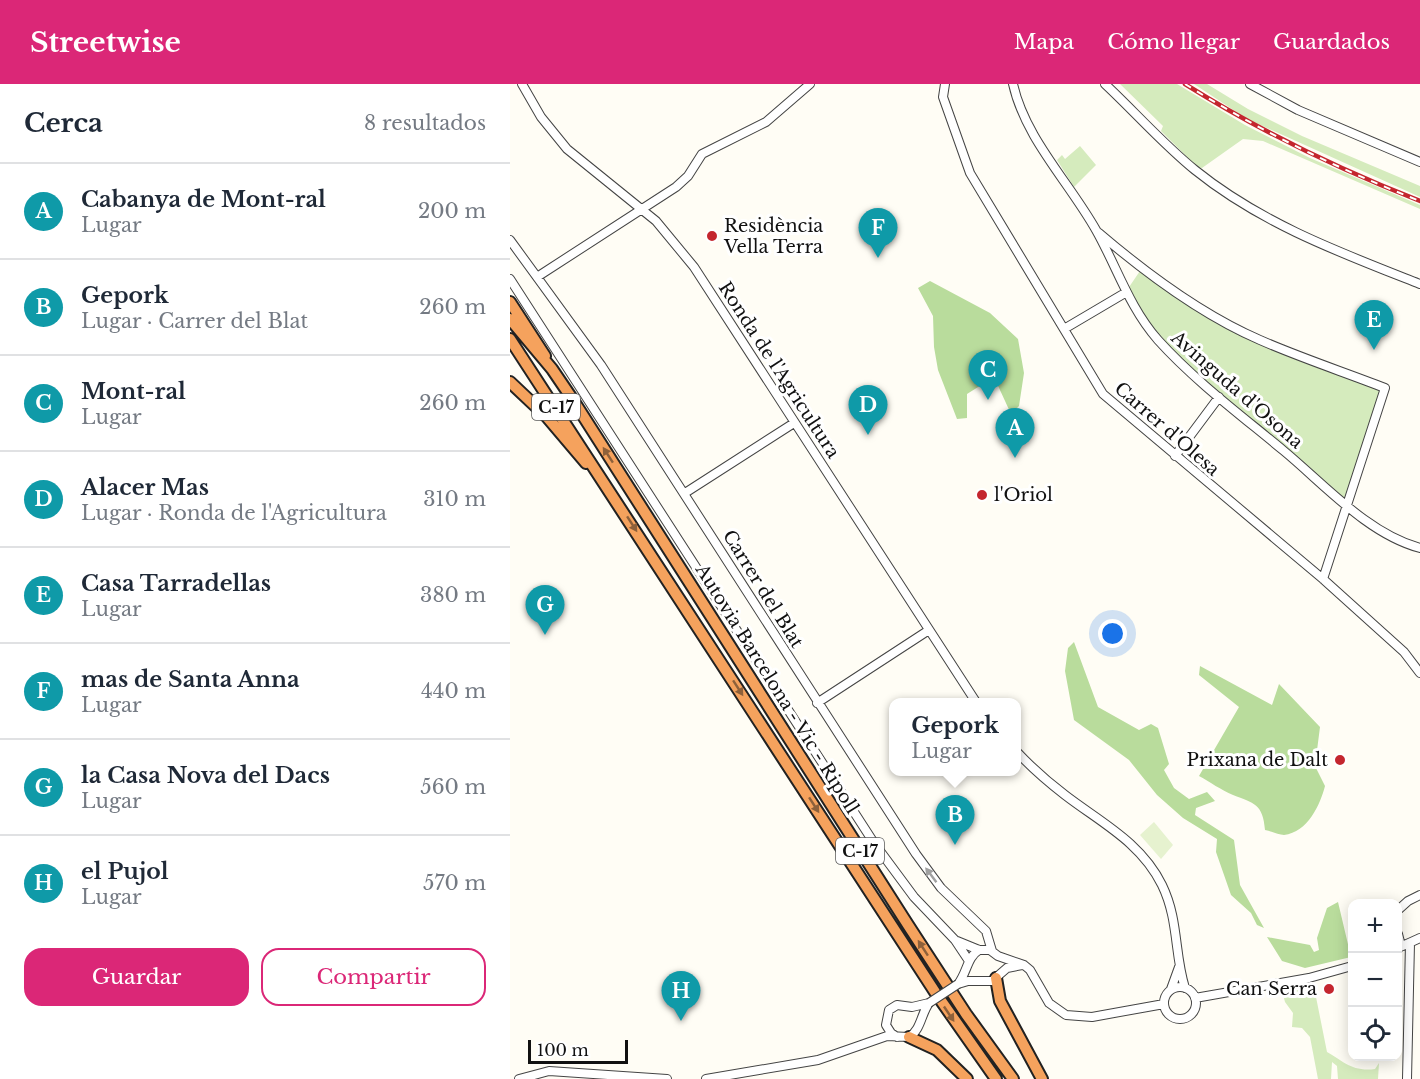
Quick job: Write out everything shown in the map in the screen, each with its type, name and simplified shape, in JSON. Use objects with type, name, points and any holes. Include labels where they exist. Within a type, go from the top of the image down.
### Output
[{"type":"highway","points":[[510,302],[552,369]]},
{"type":"highway","name":"Autovia Barcelona - Vic - Ripoll","points":[[510,319],[552,369],[901,915],[966,1014],[1013,1079]]},
{"type":"highway","name":"Autovia Barcelona - Vic - Ripoll","points":[[510,339],[601,475],[934,992],[996,1079]]},
{"type":"highway","points":[[510,382],[547,417],[587,465],[601,475]]},
{"type":"highway","points":[[998,975],[1000,1001],[1042,1079]]},
{"type":"highway","points":[[904,1037],[937,1050],[967,1079]]},
{"type":"street","name":"Ronda de l'Agricultura","points":[[522,84],[541,117],[567,149],[665,230],[694,267],[973,698]]},
{"type":"street","points":[[537,277],[683,181],[702,154],[766,122],[798,88],[810,84]]},
{"type":"street","name":"Carrer d'Olesa","points":[[945,84],[943,97],[970,173],[1103,394],[1323,579],[1404,652],[1420,673]]},
{"type":"street","name":"Avinguda d'Osona","points":[[1013,84],[1027,122],[1096,230],[1125,292],[1158,340],[1219,397],[1347,504],[1404,544],[1420,548]]},
{"type":"street","points":[[1105,84],[1195,170],[1251,208],[1317,243],[1420,284]]},
{"type":"street","points":[[1250,84],[1298,110],[1420,162]]},
{"type":"street","points":[[1096,230],[1125,255],[1206,312],[1258,339],[1385,388],[1323,579]]},
{"type":"street","name":"Carrer del Blat","points":[[510,240],[602,365],[915,854],[941,888],[986,931],[995,954]]},
{"type":"street","points":[[510,279],[874,843],[914,897],[955,940],[977,980]]},
{"type":"street","points":[[1064,329],[1125,292]]},
{"type":"street","points":[[1175,456],[1219,397]]},
{"type":"street","points":[[685,493],[794,423]]},
{"type":"street","points":[[817,703],[929,630]]},
{"type":"street","points":[[1021,755],[1065,795],[1132,844],[1147,861],[1162,885],[1176,924],[1179,967],[1185,988],[1195,998]]},
{"type":"street","points":[[1402,906],[1420,896]]},
{"type":"street","points":[[955,940],[1024,965],[1048,1003],[1060,1012],[1074,1017],[1164,1004]]},
{"type":"street","points":[[1407,1079],[1416,942]]},
{"type":"street","points":[[958,984],[979,950]]},
{"type":"street","points":[[995,954],[998,975]]},
{"type":"street","points":[[904,1037],[891,1033],[886,1025],[887,1015],[893,1007],[902,1004],[912,1007],[929,1003],[958,984],[977,980],[987,982],[1010,966],[1024,965]]},
{"type":"street","points":[[1179,967],[1171,989],[1165,996],[1164,1004],[1168,1014],[1183,1018],[1194,1009],[1195,998]]},
{"type":"street","points":[[1195,998],[1309,978],[1348,967]]},
{"type":"street","points":[[1171,989],[1185,988]]},
{"type":"street","points":[[706,1079],[818,1060],[887,1036],[904,1037],[917,1030],[929,1003]]},
{"type":"street","points":[[912,1007],[920,1019]]},
{"type":"street","points":[[868,1042],[886,1025]]},
{"type":"street","points":[[519,1079],[549,1071],[582,1071],[667,1079]]},
{"type":"green space","points":[[1120,84],[1177,84],[1245,125],[1310,158],[1420,205],[1420,209],[1263,141],[1243,139],[1202,168],[1197,167],[1161,131],[1163,126]]},
{"type":"green space","points":[[1194,84],[1207,84],[1248,109],[1302,136],[1420,186],[1420,197],[1247,119]]},
{"type":"green space","points":[[1080,146],[1096,165],[1074,187],[1057,160],[1062,155],[1065,159]]},
{"type":"green space","points":[[1142,268],[1206,311],[1259,339],[1385,388],[1348,505],[1219,397],[1158,340],[1125,293]]},
{"type":"green space","points":[[930,281],[990,313],[1018,339],[1024,373],[1019,406],[1011,414],[994,377],[967,394],[967,418],[957,419],[938,370],[934,347],[933,316],[918,288]]},
{"type":"green space","points":[[1074,642],[1098,707],[1139,730],[1151,724],[1158,728],[1169,764],[1164,770],[1174,788],[1189,799],[1207,792],[1215,801],[1196,808],[1195,815],[1234,840],[1240,885],[1264,928],[1257,925],[1251,913],[1231,895],[1216,852],[1217,839],[1183,818],[1157,795],[1129,760],[1074,720],[1065,671],[1068,648]]},
{"type":"green space","points":[[1200,666],[1272,705],[1279,684],[1320,727],[1315,766],[1325,786],[1312,816],[1300,829],[1284,835],[1265,830],[1262,815],[1256,806],[1199,776],[1239,707],[1199,675]]},
{"type":"green space","points":[[1154,822],[1173,845],[1161,859],[1140,835]]},
{"type":"green space","points":[[1338,902],[1348,944],[1348,958],[1305,968],[1282,961],[1267,937],[1310,945],[1314,952],[1319,950],[1317,938],[1327,908]]},
{"type":"green space","points":[[1313,982],[1327,1052],[1348,1065],[1360,1069],[1375,1069],[1379,1063],[1378,1079],[1338,1079],[1337,1066],[1332,1062],[1331,1079],[1318,1079],[1310,1037],[1302,1028],[1292,1027],[1293,1013],[1285,1002],[1281,987]]},
{"type":"railway","points":[[1185,84],[1242,118],[1300,148],[1420,201]]},
{"type":"place","name":"Residència Vella Terra","points":[[712,236]]},
{"type":"place","name":"mas de Santa Anna","points":[[878,258]]},
{"type":"place","name":"Casa Tarradellas","points":[[1374,350]]},
{"type":"place","name":"Mont-ral","points":[[988,400]]},
{"type":"place","name":"Alacer Mas","points":[[868,435]]},
{"type":"place","name":"Cabanya de Mont-ral","points":[[1015,458]]},
{"type":"place","name":"l'Oriol","points":[[982,495]]},
{"type":"place","name":"la Casa Nova del Dacs","points":[[545,635]]},
{"type":"place","name":"Prixana de Dalt","points":[[1340,760]]},
{"type":"place","name":"Gepork","points":[[955,845]]},
{"type":"place","name":"Can Serra","points":[[1329,989]]},
{"type":"place","name":"el Pujol","points":[[681,1021]]}]
